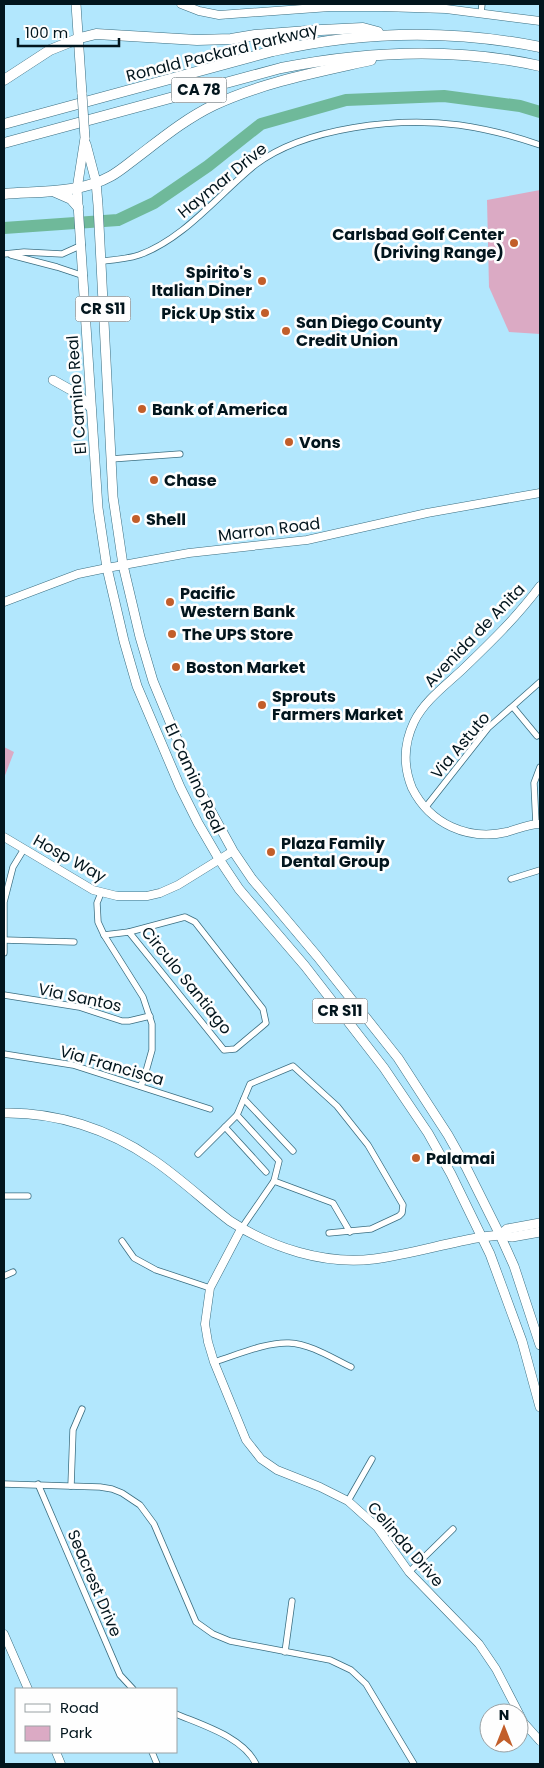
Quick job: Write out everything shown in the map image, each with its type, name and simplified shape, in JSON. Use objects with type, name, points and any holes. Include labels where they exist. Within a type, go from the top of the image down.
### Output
[{"type":"highway","points":[[4,80],[50,50],[96,34],[197,40],[231,39],[312,30],[363,28],[387,34]]},
{"type":"highway","name":"Ronald Packard Parkway","points":[[4,124],[273,52],[330,40],[387,34],[458,36],[540,47]]},
{"type":"highway","points":[[4,194],[77,189],[112,176],[192,117],[230,98],[266,85],[398,53]]},
{"type":"highway","name":"Ronald Packard Parkway","points":[[4,143],[281,68],[326,59],[398,53],[476,55],[540,66]]},
{"type":"highway","points":[[52,191],[63,194],[78,206]]},
{"type":"main road","points":[[76,4],[80,38]]},
{"type":"main road","name":"CR S11","points":[[80,38],[85,138]]},
{"type":"main road","name":"El Camino Real","points":[[85,138],[96,182],[98,205],[113,497],[123,565],[140,637],[153,681],[194,780],[233,851],[252,879],[317,956],[398,1058],[452,1143],[514,1266],[540,1345]]},
{"type":"main road","name":"El Camino Real","points":[[85,138],[77,189],[98,508],[107,568],[124,641],[137,686],[180,787],[219,859],[239,889],[285,945],[305,966],[384,1068],[428,1133],[451,1174],[490,1254],[522,1341],[540,1407]]},
{"type":"main road","points":[[53,380],[78,394],[91,408]]},
{"type":"main road","points":[[4,1113],[37,1115],[64,1120],[115,1138],[151,1158],[241,1229],[256,1237],[293,1251],[346,1260],[368,1259],[398,1255],[482,1237],[500,1235],[512,1237],[540,1232]]},
{"type":"main road","points":[[500,1235],[507,1229],[540,1223]]},
{"type":"street","points":[[182,4],[199,11],[219,15],[330,7],[426,8],[540,21]]},
{"type":"street","points":[[481,13],[482,4]]},
{"type":"street","name":"Haymar Drive","points":[[102,261],[138,256],[173,238],[256,165],[291,144],[314,136],[362,127],[400,123],[428,123],[478,128],[506,134],[540,145]]},
{"type":"street","points":[[6,254],[24,252],[62,254],[82,245]]},
{"type":"street","points":[[6,254],[84,276]]},
{"type":"street","points":[[111,459],[180,454]]},
{"type":"street","name":"Marron Road","points":[[4,602],[78,574],[107,568],[189,553],[307,540],[427,513],[540,493]]},
{"type":"street","name":"Avenida de Anita","points":[[538,824],[506,832],[484,834],[461,831],[447,825],[430,814],[417,798],[406,770],[406,744],[414,721],[426,704],[502,631],[540,586]]},
{"type":"street","name":"Via Astuto","points":[[426,808],[488,728],[540,682]]},
{"type":"street","points":[[513,707],[537,736]]},
{"type":"street","points":[[538,824],[534,783],[540,767]]},
{"type":"street","name":"Hosp Way","points":[[4,837],[93,890],[118,896],[133,897],[160,892],[178,885],[233,851]]},
{"type":"street","points":[[4,953],[4,902],[13,868],[24,849]]},
{"type":"street","points":[[511,878],[540,870]]},
{"type":"street","points":[[101,892],[97,903],[98,922],[104,935],[143,997],[152,1024],[152,1050],[143,1082],[140,1086]]},
{"type":"street","name":"Circulo Santiago","points":[[185,917],[195,922],[263,1009],[266,1023],[235,1049],[224,1050],[129,932],[178,918],[185,917]]},
{"type":"street","points":[[104,935],[129,932]]},
{"type":"street","points":[[4,940],[74,942]]},
{"type":"street","name":"Via Santos","points":[[4,995],[79,1007],[122,1021],[150,1016]]},
{"type":"street","name":"Via Francisca","points":[[4,1054],[73,1066],[210,1109]]},
{"type":"street","points":[[198,1154],[237,1115],[250,1084],[293,1066],[337,1106],[368,1145],[403,1205],[400,1216],[371,1229],[329,1233]]},
{"type":"street","points":[[244,1099],[293,1151]]},
{"type":"street","points":[[237,1115],[279,1161],[274,1181],[241,1229]]},
{"type":"street","points":[[225,1127],[266,1172]]},
{"type":"street","points":[[274,1181],[333,1203],[350,1232]]},
{"type":"street","points":[[4,1196],[28,1196]]},
{"type":"street","name":"Celinda Drive","points":[[241,1229],[210,1288],[205,1324],[214,1362],[246,1440],[261,1458],[278,1470],[348,1501],[377,1527],[409,1572],[479,1644],[496,1668],[524,1723],[540,1741]]},
{"type":"street","points":[[122,1240],[134,1258],[156,1270],[210,1288]]},
{"type":"street","points":[[4,1276],[13,1272]]},
{"type":"street","points":[[214,1362],[267,1346],[291,1343],[307,1346],[350,1367]]},
{"type":"street","points":[[71,1486],[73,1430],[82,1409]]},
{"type":"street","points":[[348,1501],[372,1459]]},
{"type":"street","points":[[4,1484],[100,1486],[112,1489],[140,1506],[154,1524],[196,1622],[213,1634],[230,1642],[330,1660],[350,1670],[366,1684],[414,1764]]},
{"type":"street","name":"Seacrest Drive","points":[[38,1484],[120,1675],[132,1688]]},
{"type":"street","points":[[409,1572],[453,1529]]},
{"type":"street","points":[[285,1652],[292,1601]]},
{"type":"street","points":[[4,1634],[28,1688]]},
{"type":"street","points":[[178,1715],[230,1738],[240,1745],[256,1764]]},
{"type":"green space","name":"Carlsbad Golf Center (Driving Range)","points":[[540,190],[540,334],[509,332],[489,287],[487,200]]},
{"type":"green space","points":[[4,747],[14,752],[4,778]]},
{"type":"waterway","points":[[4,228],[118,220],[154,203],[208,166],[261,124],[346,100],[444,96],[520,106],[540,112]]},
{"type":"place","name":"Carlsbad Golf Center (Driving Range)","points":[[514,243]]},
{"type":"place","name":"Spirito's Italian Diner","points":[[262,281]]},
{"type":"place","name":"Pick Up Stix","points":[[265,313]]},
{"type":"place","name":"San Diego County Credit Union","points":[[286,331]]},
{"type":"place","name":"Bank of America","points":[[142,409]]},
{"type":"place","name":"Vons","points":[[289,442]]},
{"type":"place","name":"Chase","points":[[154,480]]},
{"type":"place","name":"Shell","points":[[136,519]]},
{"type":"place","name":"Pacific Western Bank","points":[[170,602]]},
{"type":"place","name":"The UPS Store","points":[[172,634]]},
{"type":"place","name":"Boston Market","points":[[176,667]]},
{"type":"place","name":"Sprouts Farmers Market","points":[[262,705]]},
{"type":"place","name":"Plaza Family Dental Group","points":[[271,852]]},
{"type":"place","name":"Palamai","points":[[416,1158]]}]
